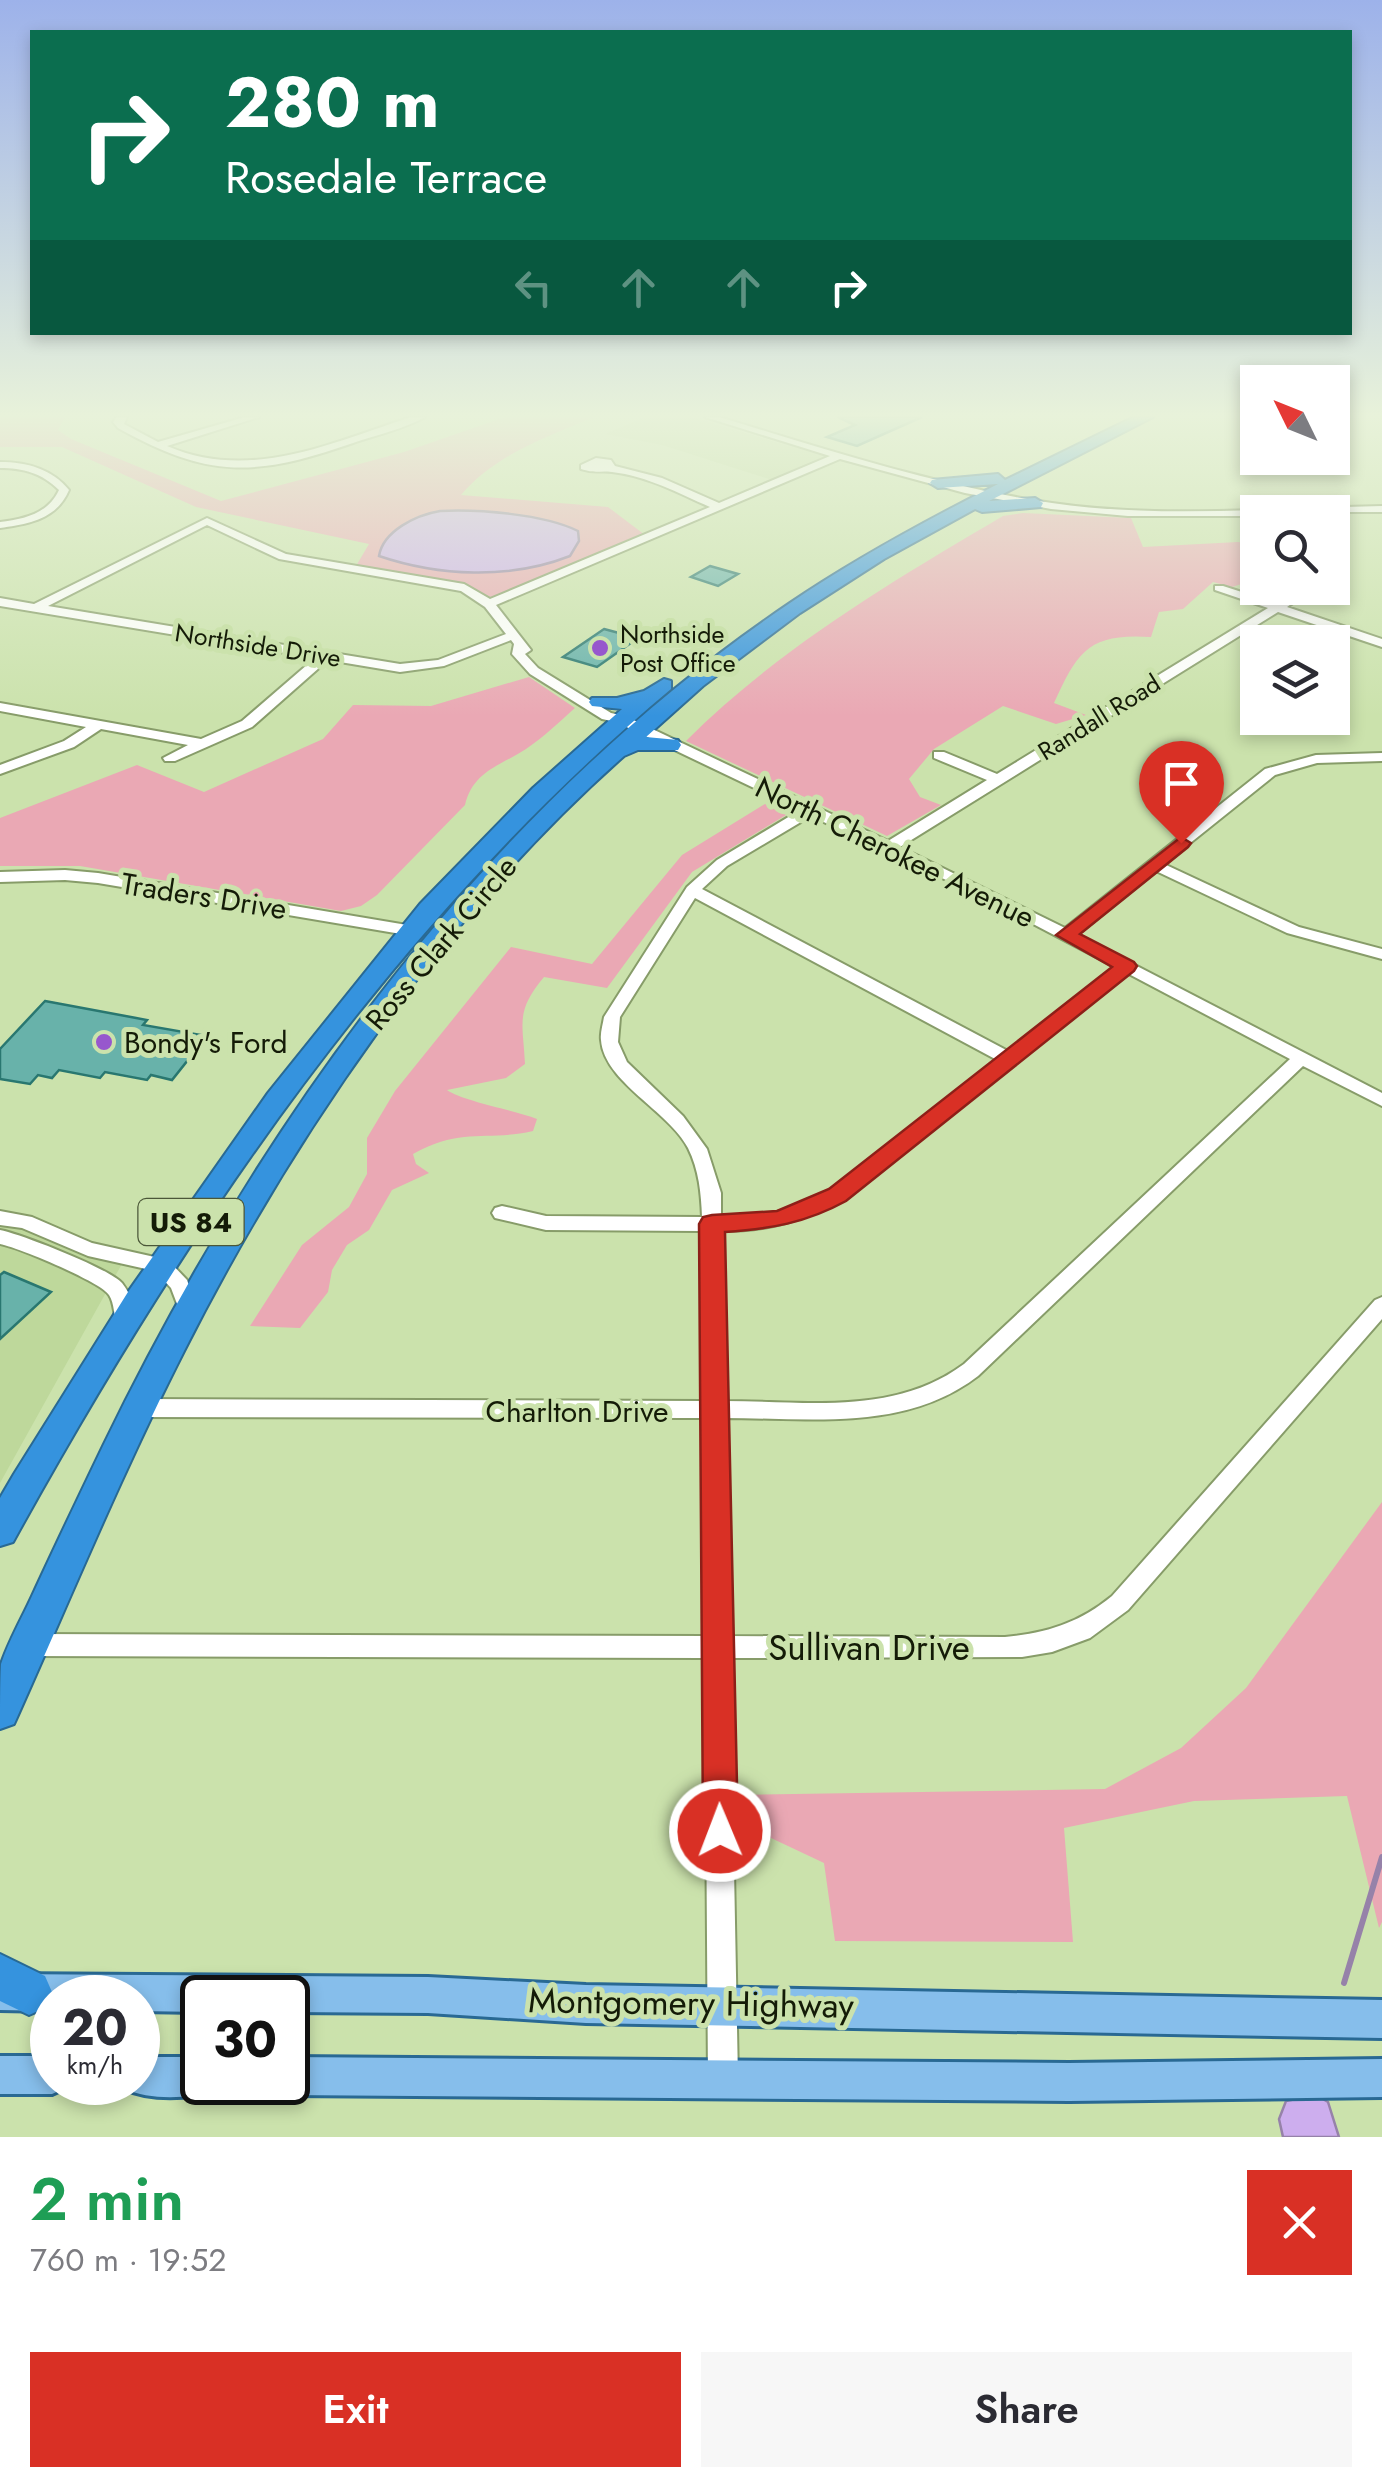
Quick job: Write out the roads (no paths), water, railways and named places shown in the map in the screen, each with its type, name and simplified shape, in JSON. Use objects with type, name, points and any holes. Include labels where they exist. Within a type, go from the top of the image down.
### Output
[{"type":"highway","name":"Ross Clark Circle","points":[[0,1711],[140,1408],[189,1312],[260,1190],[332,1080],[470,904],[612,754],[629,724],[654,693],[788,603],[937,517]]},
{"type":"highway","name":"Ross Clark Circle","points":[[0,1531],[161,1264],[292,1076],[407,930],[527,802],[629,724],[719,663],[788,603]]},
{"type":"highway","points":[[599,702],[618,704],[654,693]]},
{"type":"highway","points":[[612,754],[635,744],[670,745]]},
{"type":"highway","points":[[527,802],[556,810]]},
{"type":"highway","points":[[407,930],[430,927],[470,904]]},
{"type":"highway","points":[[292,1076],[332,1080]]},
{"type":"main road","name":"Montgomery Highway","points":[[10,1987],[428,1995],[586,2004],[723,2004],[1380,2028]]},
{"type":"main road","points":[[0,2075],[30,2076]]},
{"type":"main road","points":[[310,2076],[1069,2082],[1382,2078]]},
{"type":"street","points":[[0,526],[35,517]]},
{"type":"street","points":[[489,604],[696,517]]},
{"type":"street","name":"North Cherokee Avenue","points":[[35,608],[207,522],[273,554],[444,582],[472,592],[489,604],[515,641],[544,668],[629,724]]},
{"type":"street","points":[[1219,588],[1382,643]]},
{"type":"street","name":"Northside Drive","points":[[0,602],[413,668],[515,641]]},
{"type":"street","name":"Randall Road","points":[[889,847],[1281,605]]},
{"type":"street","name":"North Cherokee Avenue","points":[[515,641],[518,654],[534,670],[607,716],[889,847],[1382,1100]]},
{"type":"street","points":[[170,758],[257,718],[325,656]]},
{"type":"street","points":[[0,707],[205,744]]},
{"type":"street","points":[[0,770],[69,744],[98,725]]},
{"type":"street","points":[[939,755],[998,780]]},
{"type":"street","points":[[1066,935],[1278,768],[1316,759],[1382,757]]},
{"type":"street","points":[[723,2080],[712,1224],[707,1165],[700,1147],[680,1121],[632,1079],[612,1053],[608,1028],[620,1000],[692,890],[711,870],[811,810]]},
{"type":"street","points":[[1154,865],[1293,930],[1382,954]]},
{"type":"street","name":"Traders Drive","points":[[0,877],[98,878],[407,930]]},
{"type":"street","points":[[692,890],[1009,1060]]},
{"type":"street","points":[[502,1213],[546,1223],[712,1224],[778,1220],[824,1203],[1126,966]]},
{"type":"street","name":"Charlton Drive","points":[[140,1408],[883,1409],[944,1390],[971,1370],[1302,1058]]},
{"type":"street","points":[[0,1218],[25,1222],[88,1249],[161,1264],[180,1285],[189,1312]]},
{"type":"street","points":[[0,1237],[27,1243],[104,1278],[124,1304],[125,1320]]},
{"type":"street","name":"Sullivan Drive","points":[[29,1645],[1005,1648],[1047,1643],[1082,1631],[1120,1603],[1382,1306]]},
{"type":"waterway","points":[[1344,1983],[1382,1857]]},
{"type":"place","name":"Northside Post Office","points":[[600,648]]},
{"type":"place","name":"Bondy's Ford","points":[[104,1042]]}]
